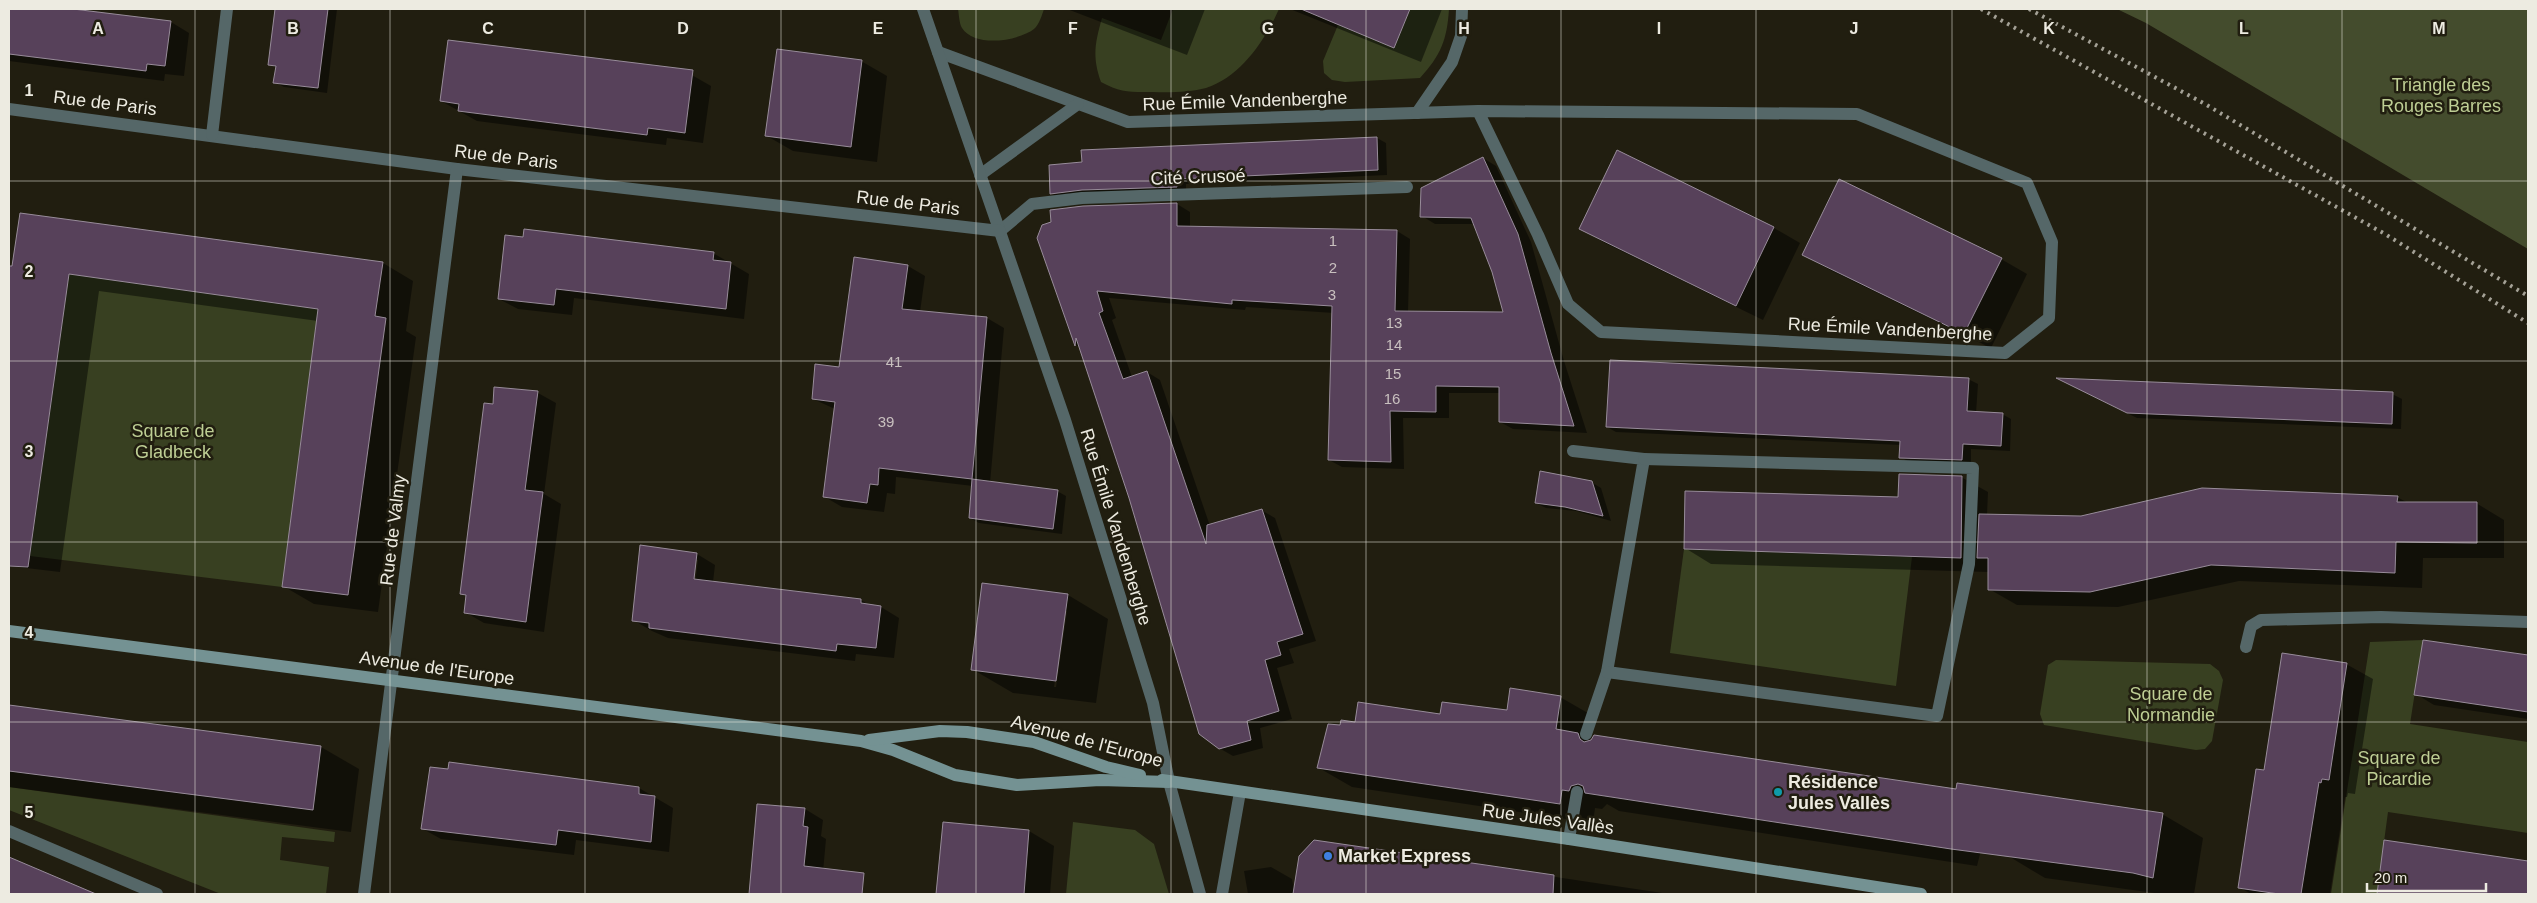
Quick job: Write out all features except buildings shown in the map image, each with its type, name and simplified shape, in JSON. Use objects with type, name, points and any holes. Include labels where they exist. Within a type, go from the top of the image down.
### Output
[{"type":"street","points":[[212,135],[227,9]]},
{"type":"street","name":"Rue Émile Vandenberghe","points":[[923,9],[1065,420],[1153,703],[1169,782],[1200,894]]},
{"type":"street","points":[[1417,113],[1452,62],[1461,36],[1462,9]]},
{"type":"street","name":"Rue Émile Vandenberghe","points":[[938,52],[1128,122],[1478,111],[1857,114],[2028,183],[2052,242],[2048,318],[2005,353],[1600,332],[1568,304],[1538,235],[1478,111]]},
{"type":"street","points":[[980,175],[1078,104]]},
{"type":"street","name":"Rue de Paris","points":[[9,109],[212,135],[457,170],[1000,232]]},
{"type":"street","name":"Rue de Valmy","points":[[364,894],[457,170]]},
{"type":"street","name":"Cité Crusoé","points":[[1000,232],[1032,204],[1082,198],[1406,187]]},
{"type":"street","points":[[1573,451],[1644,459],[1973,468],[1969,564],[1937,716],[1607,672]]},
{"type":"street","points":[[1586,734],[1607,672],[1644,459]]},
{"type":"street","points":[[2246,647],[2251,626],[2261,620],[2381,617],[2528,622]]},
{"type":"street","name":"Avenue de l'Europe","points":[[9,631],[861,741],[893,750],[955,775],[1017,785],[1100,780],[1169,782]]},
{"type":"street","name":"Avenue de l'Europe","points":[[861,741],[954,730],[1005,736],[1047,746],[1106,767],[1169,782]]},
{"type":"street","name":"Rue Jules Vallès","points":[[1169,782],[1569,839],[1921,894]]},
{"type":"street","points":[[1222,894],[1240,792]]},
{"type":"street","points":[[1569,839],[1577,792]]},
{"type":"street","points":[[9,831],[157,894]]},
{"type":"green space","points":[[958,9],[1044,9],[1036,27],[1027,33],[1008,39],[986,40],[968,34],[962,28]]},
{"type":"green space","points":[[1173,9],[1279,9],[1259,45],[1241,66],[1219,83],[1206,88],[1180,92],[1132,92],[1120,90],[1101,82],[1096,65],[1096,50],[1102,18],[1161,40]]},
{"type":"green space","points":[[1410,9],[1449,9],[1447,30],[1442,46],[1433,62],[1420,78],[1345,82],[1332,80],[1324,73],[1323,61],[1338,25],[1394,48]]},
{"type":"green space","name":"Triangle des Rouges Barres","points":[[2117,9],[2528,9],[2528,249],[2146,23]]},
{"type":"green space","name":"Square de Gladbeck","points":[[69,274],[318,309],[282,587],[30,556]]},
{"type":"green space","points":[[1684,549],[1912,557],[1896,686],[1670,653]]},
{"type":"green space","name":"Square de Picardie","points":[[2423,640],[2410,724],[2528,742],[2528,833],[2388,812],[2377,894],[2331,894],[2370,642]]},
{"type":"green space","name":"Square de Normandie","points":[[2056,660],[2210,664],[2219,671],[2223,680],[2212,741],[2205,749],[2196,750],[2044,725],[2040,714],[2048,665]]},
{"type":"green space","points":[[9,787],[335,832],[334,842],[282,837],[280,860],[329,867],[326,894],[221,894],[9,810]]},
{"type":"green space","points":[[1073,822],[1135,830],[1154,844],[1169,894],[1066,894]]},
{"type":"railway","points":[[1981,9],[2385,234],[2528,323]]},
{"type":"railway","points":[[2029,9],[2205,104],[2528,296]]},
{"type":"place","name":"Résidence Jules Vallès","points":[[1778,792]]},
{"type":"place","name":"Market Express","points":[[1328,856]]}]
